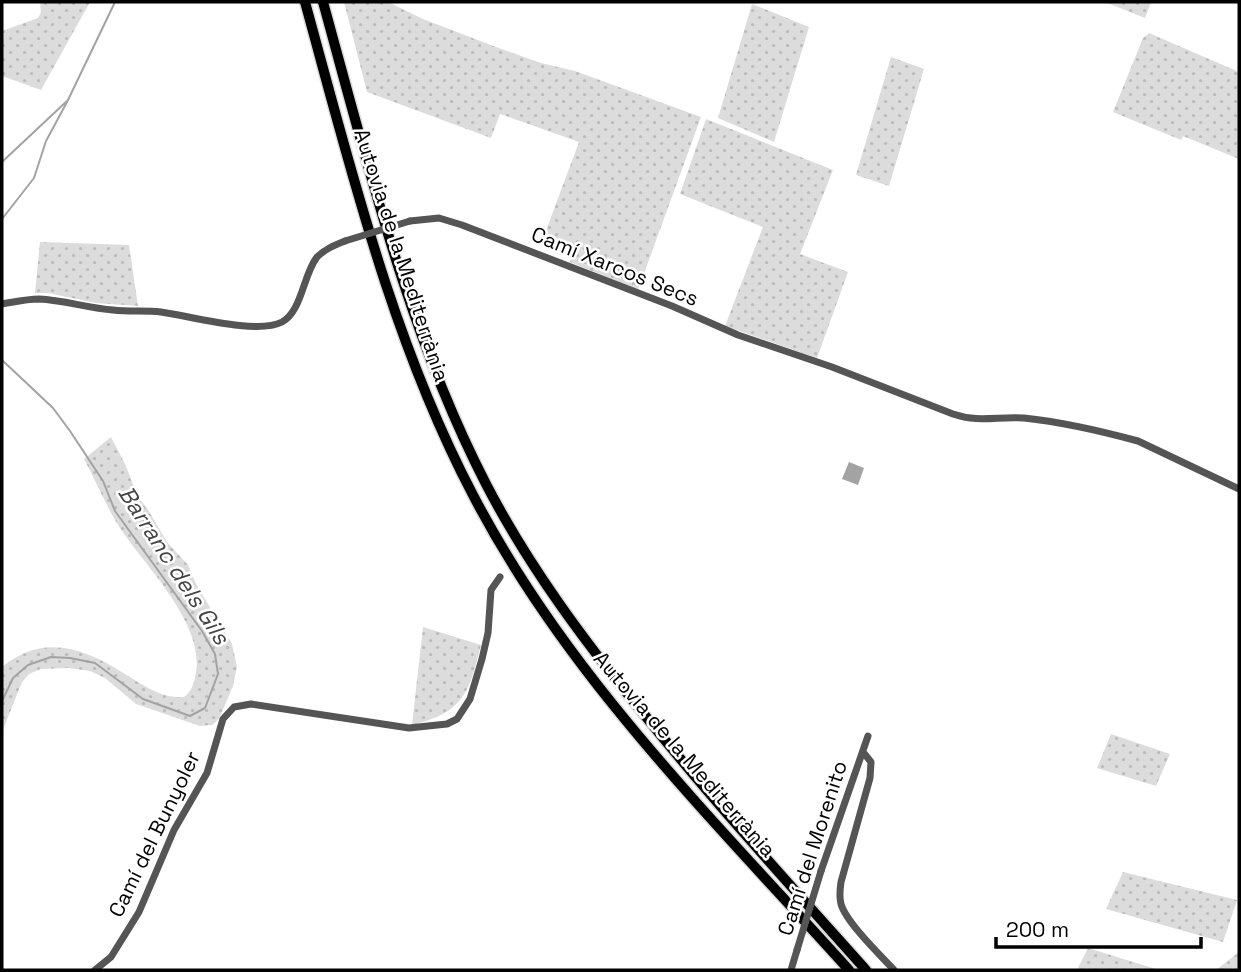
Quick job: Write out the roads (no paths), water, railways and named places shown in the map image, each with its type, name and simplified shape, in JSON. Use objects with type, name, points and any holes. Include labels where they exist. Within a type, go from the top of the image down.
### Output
[{"type":"highway","name":"Autovia de la Mediterrània","points":[[305,2],[368,226],[396,314],[432,409],[473,496],[519,575],[585,670],[671,775],[849,970]]},
{"type":"highway","name":"Autovia de la Mediterrània","points":[[323,2],[410,303],[447,397],[486,484],[533,565],[598,658],[681,761],[866,970]]},
{"type":"street","name":"Camí Xarcos Secs","points":[[2,304],[41,299],[258,327],[281,322],[294,311],[309,270],[325,250],[410,221],[439,218],[653,299],[748,339],[832,367],[964,418],[986,420],[1009,417],[1120,436],[1138,441],[1239,489]]},
{"type":"street","name":"Camí del Bunyoler","points":[[95,970],[111,957],[139,912],[174,831],[207,773],[223,719],[229,711],[251,704],[409,729],[447,724],[457,719],[470,699],[488,633],[491,590],[500,577]]},
{"type":"street","name":"Camí del Morenito","points":[[791,970],[821,871],[868,736]]},
{"type":"street","points":[[863,752],[871,762],[870,778],[839,897],[841,907],[855,927],[894,970]]},
{"type":"waterway","points":[[2,162],[68,100],[115,2]]},
{"type":"waterway","name":"Barranc dels Gils","points":[[2,219],[34,178],[46,141],[67,102]]},
{"type":"waterway","name":"Barranc dels Gils","points":[[2,360],[53,408],[70,431],[103,481],[115,511],[202,631],[215,654],[218,674],[205,708],[190,716],[143,699],[95,663],[70,658],[51,657],[28,665],[13,678],[2,701]]}]
